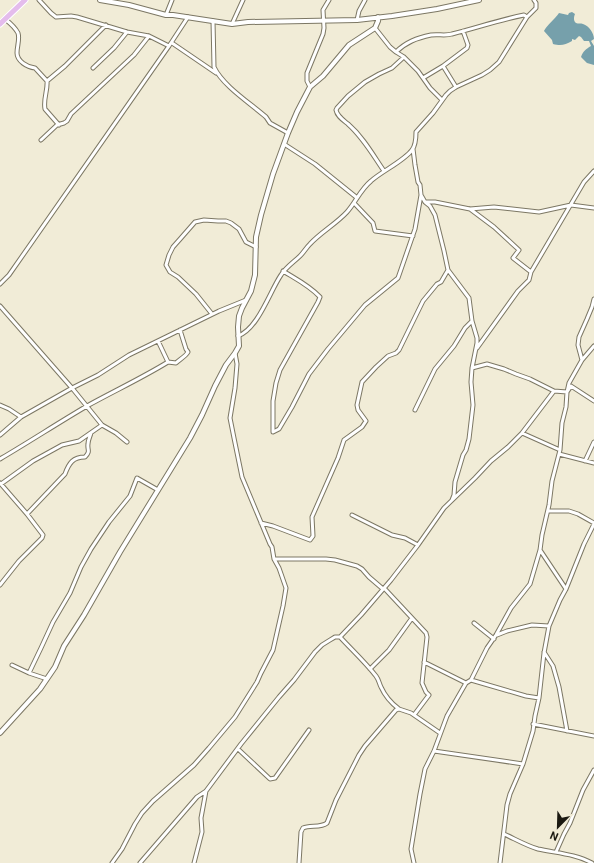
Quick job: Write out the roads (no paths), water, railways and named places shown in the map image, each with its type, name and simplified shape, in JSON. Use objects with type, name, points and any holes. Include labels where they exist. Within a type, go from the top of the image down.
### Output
[{"type":"highway","points":[[2,21],[25,0]]},
{"type":"street","points":[[39,0],[56,17],[71,16],[127,32],[148,36],[169,46]]},
{"type":"street","points":[[100,0],[166,15],[232,24],[248,22],[357,20],[437,10],[479,0]]},
{"type":"street","points":[[166,15],[172,0]]},
{"type":"street","points":[[232,24],[243,0]]},
{"type":"street","points":[[310,87],[307,81],[307,73],[323,34],[323,10],[329,0]]},
{"type":"street","points":[[357,20],[359,11],[366,0]]},
{"type":"street","points":[[238,336],[243,335],[248,330],[258,316],[283,271],[302,254],[321,233],[346,213],[354,203],[356,197],[371,181],[406,156],[413,149],[416,141],[416,132],[446,95],[456,87],[482,75],[499,62],[526,17],[536,8],[534,0]]},
{"type":"street","points":[[396,52],[411,41],[431,35],[451,34],[510,18],[524,15],[526,17]]},
{"type":"street","points":[[0,284],[9,276],[172,43],[188,17]]},
{"type":"street","points":[[0,733],[40,689],[47,679],[64,646],[84,615],[196,426],[226,365],[240,346],[238,327],[242,308],[251,291],[255,275],[256,237],[272,174],[288,133],[310,87],[323,76],[349,45],[375,28],[378,17]]},
{"type":"street","points":[[2,21],[12,24],[18,34],[17,54],[22,63],[35,68],[48,81]]},
{"type":"street","points":[[213,21],[214,68],[217,74]]},
{"type":"street","points":[[60,125],[44,106],[48,81],[106,25]]},
{"type":"street","points":[[375,28],[390,47],[404,57],[418,71],[430,88],[442,100]]},
{"type":"street","points":[[423,78],[443,66],[467,48],[468,45],[463,31]]},
{"type":"street","points":[[92,68],[114,48],[127,32]]},
{"type":"street","points":[[41,140],[57,126],[67,121],[71,114],[134,55],[148,36]]},
{"type":"street","points":[[172,43],[217,74],[240,96],[266,117],[270,123],[288,133]]},
{"type":"street","points":[[384,171],[356,132],[338,115],[336,110],[348,96],[365,82],[392,68],[404,57]]},
{"type":"street","points":[[443,66],[456,87]]},
{"type":"street","points":[[284,144],[315,164],[356,197]]},
{"type":"street","points":[[283,271],[306,284],[320,297],[280,370],[273,401],[273,432],[279,429],[309,374],[328,349],[365,305],[398,278],[417,223],[421,195],[420,185],[416,174],[413,149]]},
{"type":"street","points":[[476,350],[518,291],[529,280],[531,272],[570,205],[584,182],[594,171]]},
{"type":"street","points":[[421,195],[435,215],[448,270],[469,298],[472,321],[477,338],[472,368],[471,382],[473,405],[469,439],[461,460],[455,482],[454,495],[451,502]]},
{"type":"street","points":[[425,202],[435,202],[470,208],[494,207],[539,212],[570,205],[594,208]]},
{"type":"street","points":[[354,203],[373,223],[375,231],[413,236]]},
{"type":"street","points":[[470,208],[519,250],[513,258],[531,272]]},
{"type":"street","points":[[212,314],[196,294],[178,277],[170,272],[166,265],[173,247],[195,222],[204,220],[226,221],[232,223],[239,229],[246,242],[256,247]]},
{"type":"street","points":[[261,523],[310,540],[313,536],[312,517],[338,458],[344,440],[362,427],[366,421],[358,410],[357,405],[362,382],[388,356],[399,350],[423,301],[437,284],[441,282],[448,270]]},
{"type":"street","points":[[582,360],[578,345],[579,337],[594,299]]},
{"type":"street","points":[[0,435],[21,417],[98,375],[129,355],[212,314],[246,300]]},
{"type":"street","points":[[0,306],[72,388],[102,425],[116,433],[127,442]]},
{"type":"street","points":[[415,410],[435,369],[454,346],[465,328],[472,321]]},
{"type":"street","points":[[0,459],[87,407],[168,362],[176,364],[180,358],[188,354],[180,330]]},
{"type":"street","points":[[158,341],[168,362]]},
{"type":"street","points":[[414,863],[411,849],[425,769],[434,751],[447,716],[466,683],[471,680],[487,648],[494,639],[511,608],[530,584],[540,550],[552,481],[560,450],[562,423],[569,383],[582,360],[594,346]]},
{"type":"street","points":[[112,863],[142,813],[152,801],[194,765],[235,717],[258,682],[273,650],[286,588],[274,558],[272,547],[242,477],[238,461],[230,418],[237,364],[235,353]]},
{"type":"street","points":[[472,368],[487,364],[530,379],[554,391],[567,392]]},
{"type":"street","points":[[567,392],[572,386],[594,401]]},
{"type":"street","points":[[140,863],[197,797],[206,791],[315,652],[335,637],[340,637],[357,620],[418,545],[444,508],[476,478],[491,461],[522,433],[554,391]]},
{"type":"street","points":[[0,405],[21,417]]},
{"type":"street","points":[[0,585],[19,561],[42,537],[42,533],[0,484],[33,461],[62,445],[79,441],[102,425]]},
{"type":"street","points":[[27,514],[65,474],[68,465],[74,459],[85,457],[88,454],[88,444],[91,433]]},
{"type":"street","points":[[522,433],[560,450]]},
{"type":"street","points":[[585,461],[594,442]]},
{"type":"street","points":[[559,454],[594,463]]},
{"type":"street","points":[[29,673],[53,622],[70,593],[81,567],[109,522],[130,496],[137,478],[158,490]]},
{"type":"street","points":[[500,863],[507,805],[510,794],[523,764],[533,731],[533,724],[539,698],[544,652],[550,626],[594,523],[578,514],[568,511],[548,511]]},
{"type":"street","points":[[352,515],[392,535],[405,538],[418,545]]},
{"type":"street","points":[[540,550],[566,589]]},
{"type":"street","points":[[274,558],[326,559],[357,566],[384,588],[424,630],[427,637],[422,683],[429,695],[414,715]]},
{"type":"street","points":[[370,669],[389,650],[412,618]]},
{"type":"street","points":[[474,623],[494,639]]},
{"type":"street","points":[[496,635],[532,625],[550,626]]},
{"type":"street","points":[[340,637],[370,669],[380,682],[381,687],[393,705],[399,709],[411,712],[440,733]]},
{"type":"street","points":[[544,652],[553,666],[559,687],[567,731]]},
{"type":"street","points":[[424,662],[466,683]]},
{"type":"street","points":[[12,665],[47,679]]},
{"type":"street","points":[[471,680],[526,696],[539,698]]},
{"type":"street","points":[[299,863],[302,828],[324,825],[327,822],[336,800],[359,755],[396,710],[399,709]]},
{"type":"street","points":[[533,724],[594,736]]},
{"type":"street","points":[[238,749],[270,779],[275,778],[309,730]]},
{"type":"street","points":[[434,751],[523,764]]},
{"type":"street","points":[[556,852],[570,823],[583,790],[594,770]]},
{"type":"street","points":[[194,863],[202,832],[201,818],[206,791]]},
{"type":"street","points":[[504,834],[537,849],[581,858],[592,863]]},
{"type":"water","points":[[572,12],[575,14],[575,22],[587,26],[593,34],[594,39],[591,41],[594,46],[594,65],[587,63],[581,57],[585,50],[591,46],[589,41],[584,41],[579,36],[575,40],[572,39],[572,41],[565,44],[553,44],[552,40],[544,31],[559,13],[568,15]]}]
